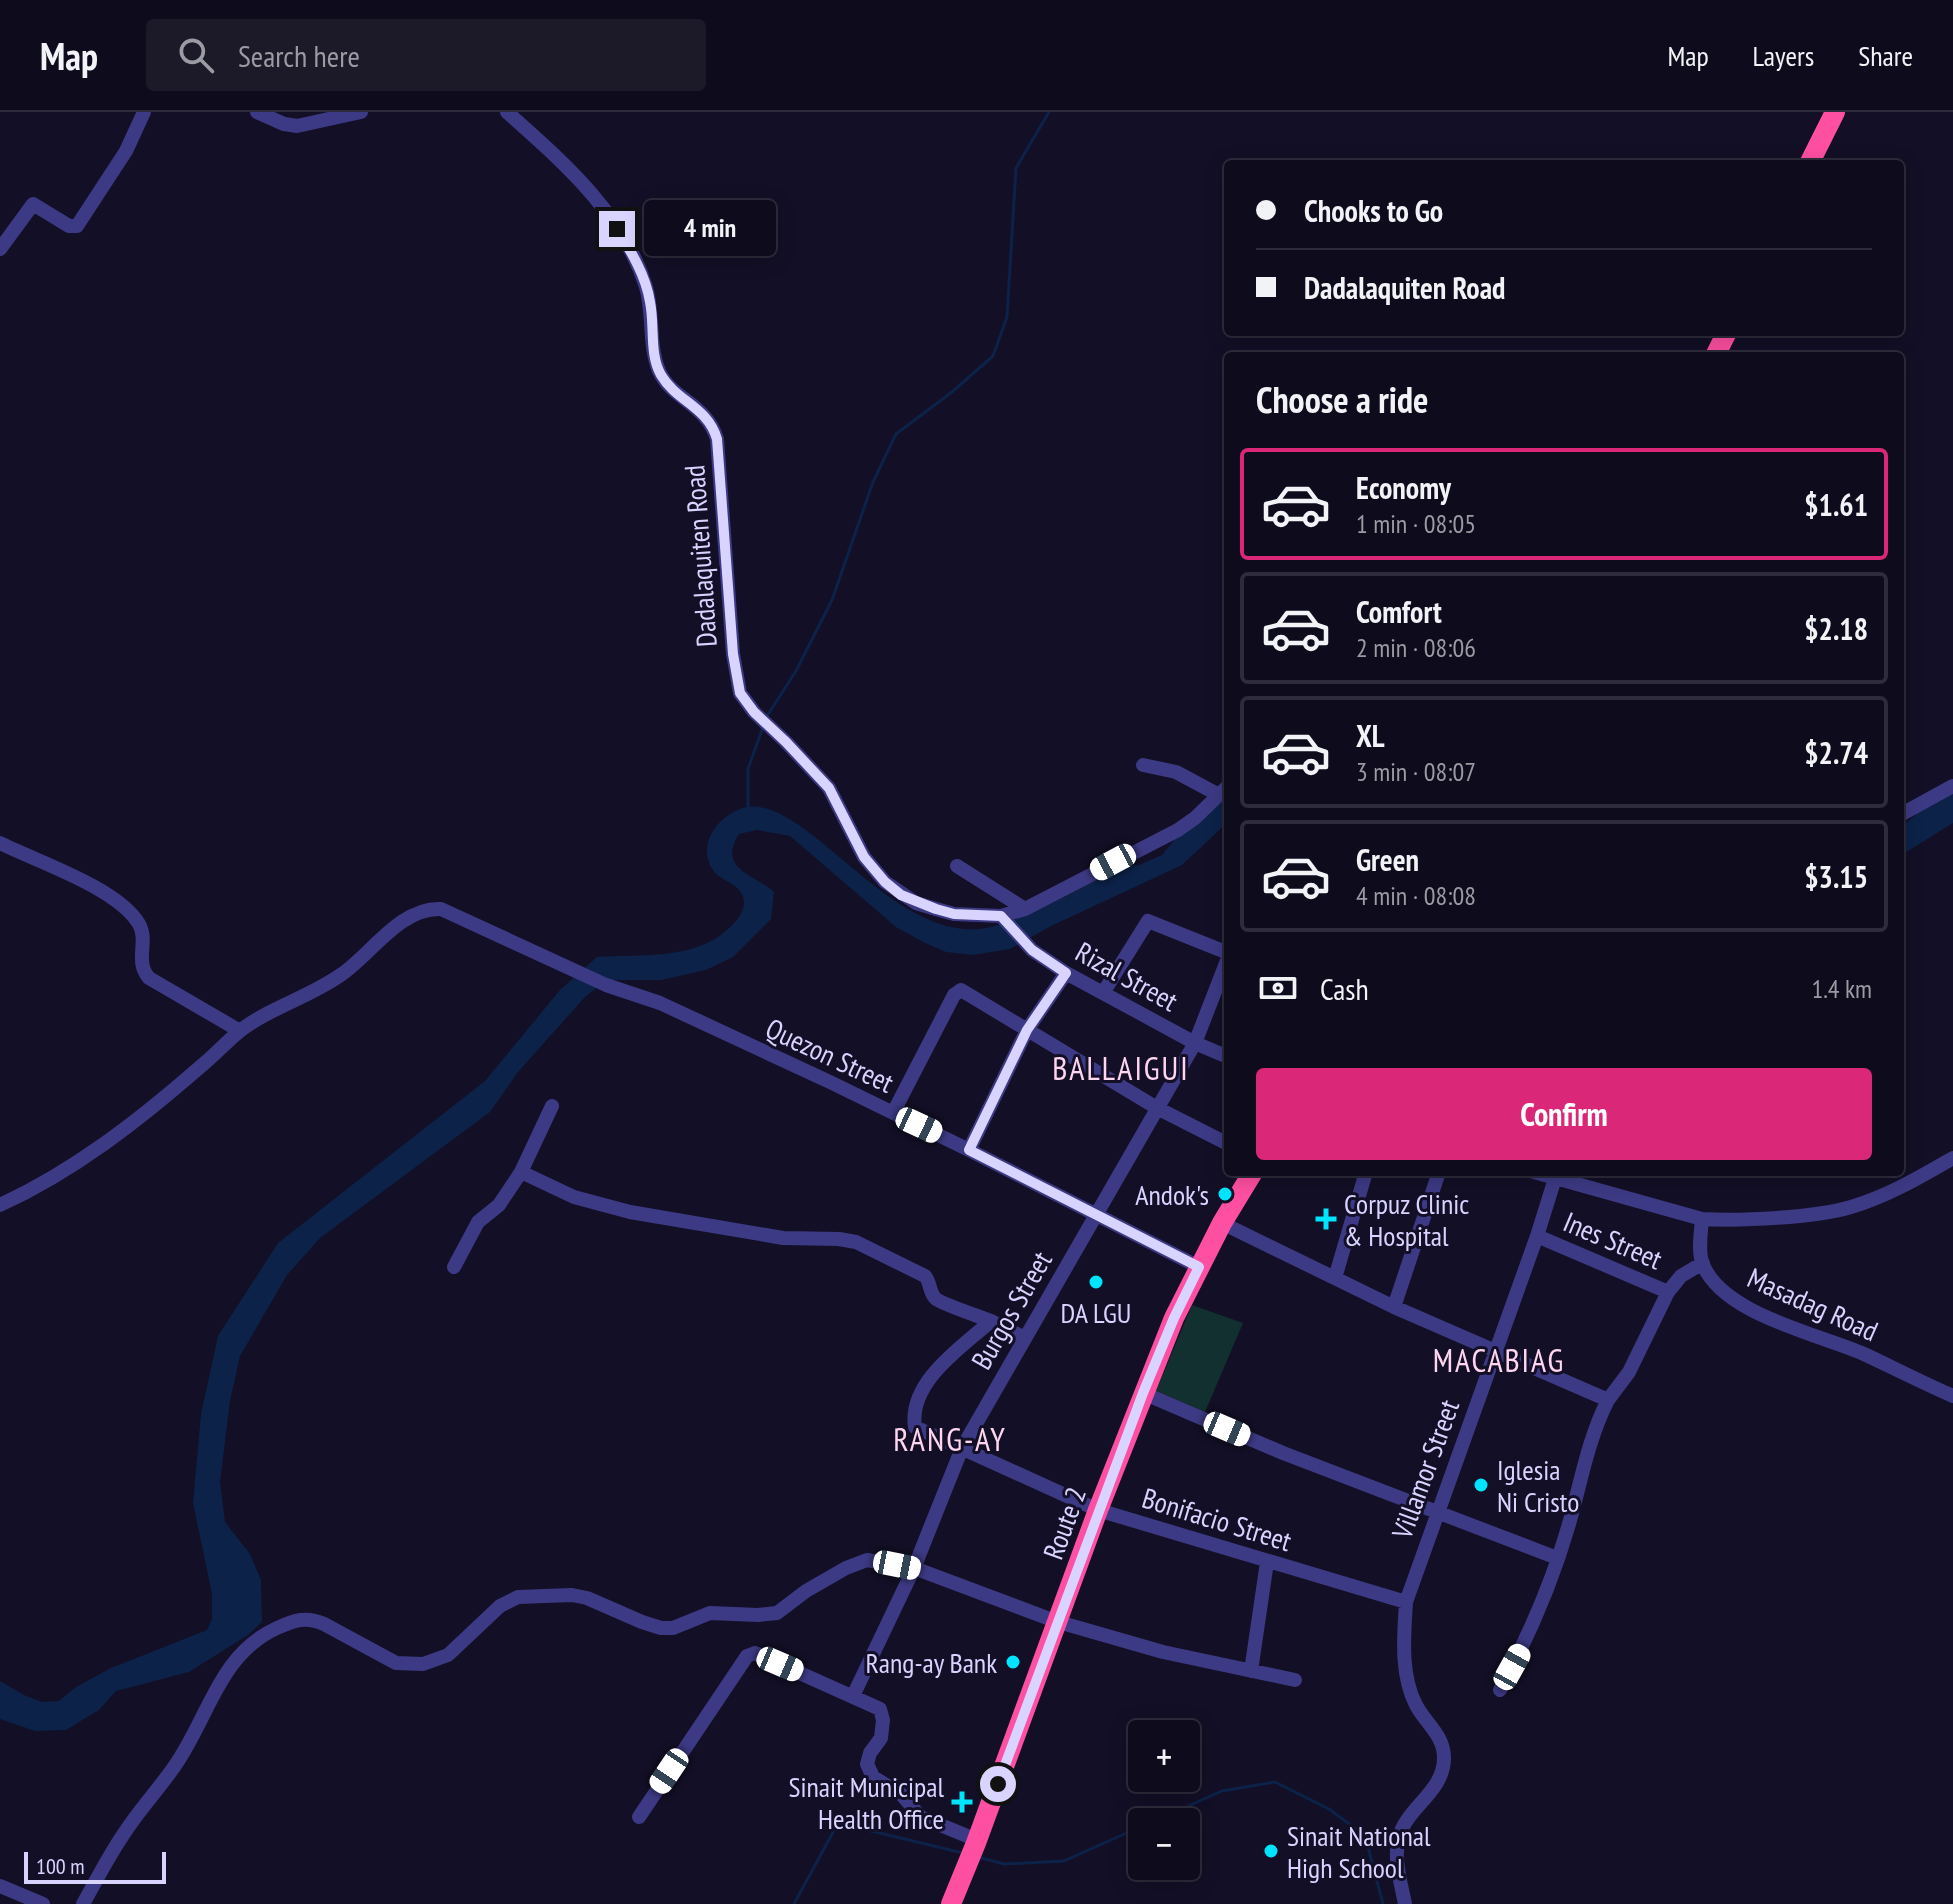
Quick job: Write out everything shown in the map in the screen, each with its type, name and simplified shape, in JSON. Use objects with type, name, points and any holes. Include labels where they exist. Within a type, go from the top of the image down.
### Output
[{"type":"highway","points":[[1811,160],[1835,112]]},
{"type":"highway","name":"Route 2","points":[[951,1904],[977,1842],[1143,1393],[1199,1267],[1251,1176]]},
{"type":"street","points":[[0,249],[33,204],[69,226],[77,226],[126,151],[144,112]]},
{"type":"street","points":[[257,112],[284,124],[297,126],[361,112]]},
{"type":"street","name":"Dadalaquiten Road","points":[[506,112],[590,191],[627,245],[650,302],[655,360],[661,375],[707,417],[714,428],[719,450],[733,654],[740,693],[754,712],[829,788],[864,857],[885,882],[909,899],[936,909],[1006,922],[1025,909],[1178,830],[1195,818],[1222,790]]},
{"type":"street","points":[[1143,765],[1176,772],[1222,790]]},
{"type":"street","points":[[1904,813],[1953,786]]},
{"type":"street","points":[[0,843],[80,879],[114,899],[131,913],[143,931],[141,963],[149,978],[240,1031]]},
{"type":"street","points":[[957,866],[1025,909]]},
{"type":"street","name":"Quezon Street","points":[[0,1205],[63,1173],[98,1149],[200,1068],[240,1031],[342,974],[387,935],[423,910],[441,909],[571,970],[660,1003],[893,1113],[1199,1267]]},
{"type":"street","points":[[1103,993],[1148,921],[1224,953]]},
{"type":"street","name":"Rizal Street","points":[[1006,922],[1032,950],[1066,973],[1195,1043],[1224,1055]]},
{"type":"street","name":"Burgos Street","points":[[853,1696],[914,1568],[962,1448],[1195,1043],[1224,966]]},
{"type":"street","points":[[969,1150],[1027,1030],[1066,973]]},
{"type":"street","points":[[893,1113],[959,990],[1157,1108],[1224,1142]]},
{"type":"street","points":[[454,1267],[478,1222],[499,1205],[521,1172],[552,1106]]},
{"type":"street","points":[[1559,1176],[1702,1219],[1721,1220],[1812,1214],[1850,1207],[1890,1193],[1953,1158]]},
{"type":"street","points":[[521,1172],[574,1197],[630,1212],[783,1238],[856,1242],[925,1276],[932,1294],[940,1301],[1025,1338]]},
{"type":"street","points":[[1335,1278],[1365,1176]]},
{"type":"street","points":[[1394,1307],[1438,1176]]},
{"type":"street","name":"Villamor Street","points":[[1405,1904],[1397,1852],[1399,1836],[1406,1822],[1436,1786],[1444,1759],[1441,1741],[1416,1705],[1409,1682],[1404,1650],[1406,1602],[1556,1176]]},
{"type":"street","points":[[1500,1690],[1529,1637],[1544,1600],[1593,1434],[1608,1400],[1629,1372],[1668,1292],[1681,1276],[1703,1263],[1700,1246],[1702,1219]]},
{"type":"street","points":[[1222,1223],[1394,1307],[1608,1400]]},
{"type":"street","name":"Ines Street","points":[[1537,1236],[1668,1292]]},
{"type":"street","name":"Masadag Road","points":[[1703,1263],[1724,1291],[1750,1308],[1785,1325],[1861,1353],[1953,1396]]},
{"type":"street","name":"Bonifacio Street","points":[[991,1321],[926,1382],[914,1417],[916,1428],[1098,1510],[1406,1602]]},
{"type":"street","points":[[1143,1393],[1283,1453],[1557,1558]]},
{"type":"street","points":[[83,1904],[123,1834],[174,1767],[220,1679],[240,1653],[266,1633],[296,1620],[314,1620],[324,1624],[396,1663],[423,1664],[448,1655],[500,1606],[518,1597],[558,1594],[587,1598],[642,1622],[668,1629],[710,1613],[777,1613],[806,1591],[864,1560],[914,1568],[1058,1622],[1163,1652],[1295,1680]]},
{"type":"street","points":[[1251,1671],[1267,1562]]},
{"type":"street","points":[[639,1817],[750,1654],[755,1653],[880,1709],[883,1720],[881,1738],[870,1753],[867,1764],[873,1777],[901,1794],[921,1817],[977,1842]]},
{"type":"street","points":[[0,1886],[43,1904]]},
{"type":"green space","points":[[1192,1305],[1243,1323],[1205,1412],[1156,1391]]},
{"type":"water","points":[[1953,794],[1953,823],[1904,854],[1904,825],[1918,813]]},
{"type":"water","points":[[1224,800],[1224,826],[1182,865],[1051,926],[1010,949],[973,955],[946,952],[896,927],[790,836],[757,830],[739,834],[733,846],[735,863],[774,892],[771,919],[733,957],[706,970],[661,980],[607,980],[585,997],[518,1072],[490,1112],[320,1238],[287,1275],[240,1356],[230,1401],[220,1482],[225,1522],[250,1554],[261,1580],[262,1622],[248,1635],[189,1672],[116,1691],[99,1710],[66,1730],[35,1731],[0,1719],[0,1681],[42,1702],[59,1701],[76,1687],[111,1668],[207,1630],[212,1619],[212,1594],[193,1503],[201,1414],[218,1336],[278,1243],[485,1081],[560,990],[597,957],[688,950],[705,944],[734,923],[743,908],[743,896],[712,869],[707,850],[712,832],[726,817],[743,808],[768,809],[795,822],[887,895],[920,916],[955,928],[991,927],[1040,909],[1123,866],[1139,865],[1162,855],[1179,834]]},
{"type":"waterway","points":[[767,716],[796,671],[832,600],[873,482],[896,434],[993,356],[1007,317],[1016,168],[1049,112]]},
{"type":"waterway","points":[[748,809],[748,769],[763,727]]},
{"type":"waterway","points":[[1184,1808],[1222,1791],[1275,1782],[1329,1809],[1365,1836],[1383,1904]]},
{"type":"waterway","points":[[794,1904],[838,1823],[963,1853]]},
{"type":"waterway","points":[[978,1857],[1004,1864],[1064,1861],[1128,1832]]},
{"type":"place","name":"Andok's","points":[[1225,1194]]},
{"type":"place","name":"Corpuz Clinic & Hospital","points":[[1326,1219]]},
{"type":"place","name":"DA LGU","points":[[1096,1282]]},
{"type":"place","name":"Iglesia Ni Cristo","points":[[1481,1485]]},
{"type":"place","name":"Rang-ay Bank","points":[[1013,1662]]},
{"type":"place","name":"Sinait Municipal Health Office","points":[[962,1802]]},
{"type":"place","name":"Sinait National High School","points":[[1271,1851]]},
{"type":"district","name":"BALLAIGUI","points":[[1121,1068]]},
{"type":"district","name":"MACABIAG","points":[[1499,1360]]},
{"type":"district","name":"RANG-AY","points":[[950,1439]]},
{"type":"route","points":[[617,229],[644,282],[650,302],[655,360],[661,375],[707,417],[717,439],[733,654],[740,693],[754,712],[829,788],[864,857],[885,882],[916,903],[936,909],[954,914],[1001,916],[1032,950],[1066,973],[1027,1030],[969,1150],[1199,1267],[1143,1393],[998,1784]]}]
